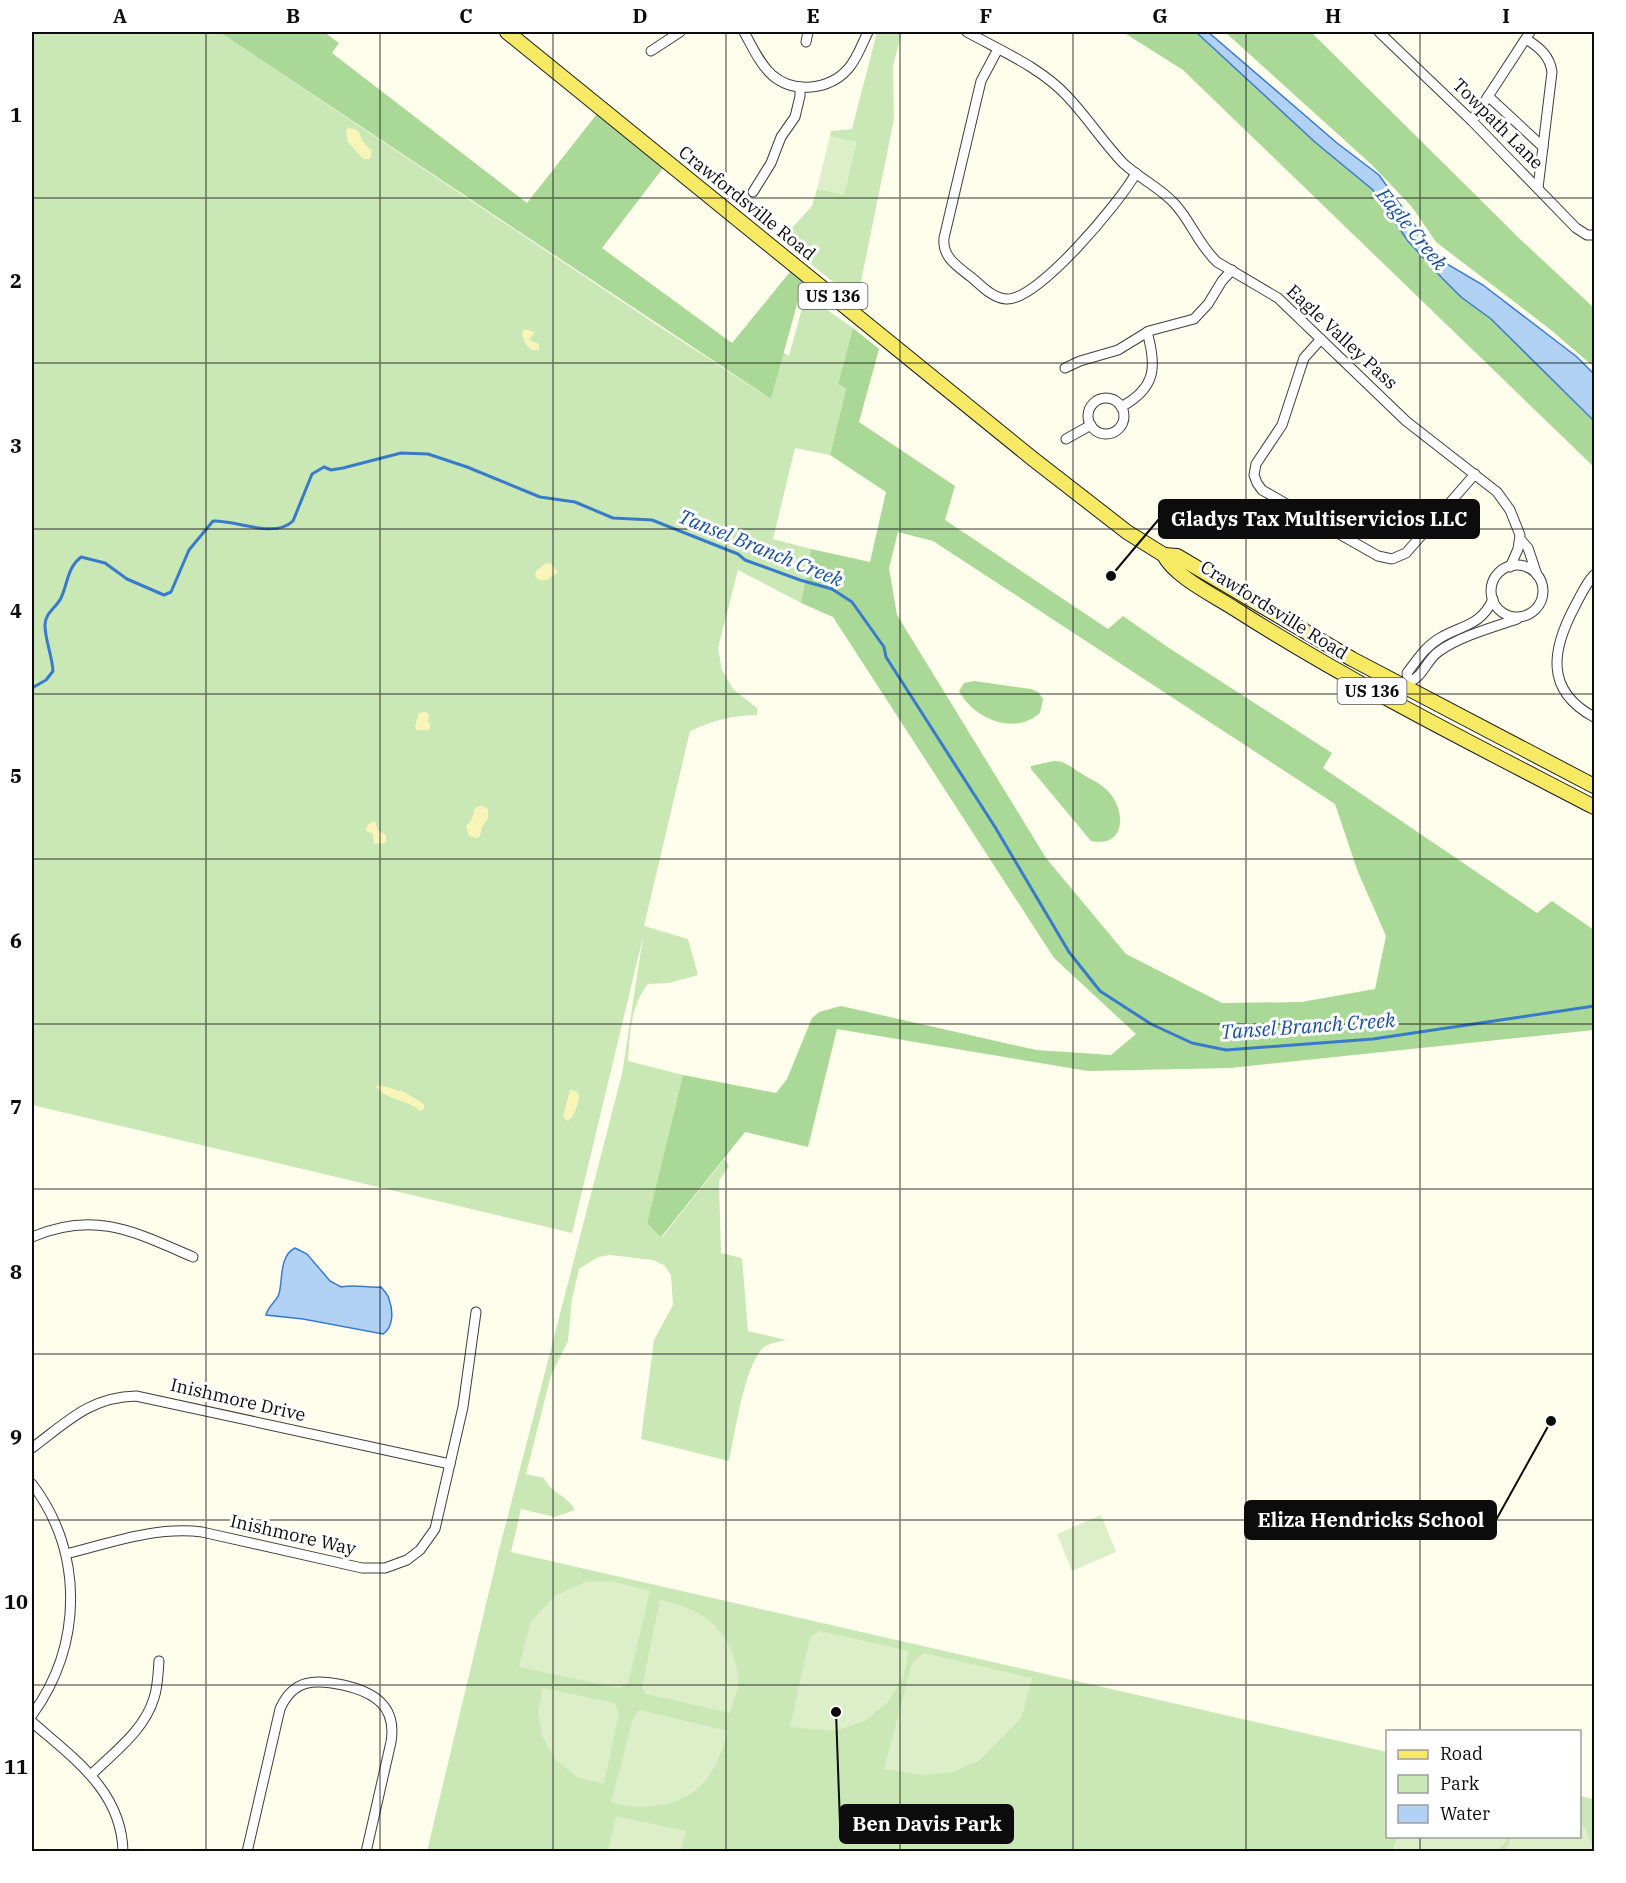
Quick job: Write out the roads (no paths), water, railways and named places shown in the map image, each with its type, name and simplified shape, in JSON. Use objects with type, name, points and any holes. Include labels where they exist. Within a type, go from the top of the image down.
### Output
[{"type":"main road","name":"Crawfordsville Road","points":[[507,32],[1002,435],[1127,532],[1164,555],[1177,556],[1352,659],[1407,685],[1594,786]]},
{"type":"main road","name":"Crawfordsville Road","points":[[1164,555],[1169,564],[1225,603],[1306,654],[1594,807]]},
{"type":"street","points":[[651,51],[680,32]]},
{"type":"street","points":[[744,32],[772,75],[784,83],[800,87],[827,84],[842,74],[854,61],[868,32]]},
{"type":"street","points":[[806,42],[808,32]]},
{"type":"street","name":"Eagle Valley Pass","points":[[967,32],[1044,75],[1058,87],[1111,150],[1175,204],[1203,248],[1217,262],[1278,298],[1406,421],[1490,486],[1505,502],[1516,522],[1521,540],[1528,548],[1542,586],[1541,600],[1533,612],[1446,647],[1433,657],[1417,679],[1407,685]]},
{"type":"street","name":"Towpath Lane","points":[[1379,32],[1472,121],[1580,232],[1594,235]]},
{"type":"street","points":[[1472,121],[1528,35],[1551,62],[1552,72],[1538,188]]},
{"type":"street","points":[[998,49],[981,81],[944,238],[947,257],[953,263],[995,296],[1005,299],[1019,297],[1049,274],[1085,240],[1136,173]]},
{"type":"street","points":[[753,192],[771,163],[781,137],[795,117],[800,87]]},
{"type":"street","points":[[1488,96],[1543,147]]},
{"type":"street","points":[[1065,368],[1080,361],[1118,350],[1147,332],[1194,319],[1208,304],[1222,281],[1232,270]]},
{"type":"street","points":[[1121,407],[1140,395],[1151,376],[1153,359],[1147,332]]},
{"type":"street","points":[[1321,339],[1305,358],[1282,424],[1257,462],[1254,471],[1257,483],[1265,492],[1381,558],[1398,558],[1406,553],[1475,474]]},
{"type":"street","points":[[1111,399],[1121,407],[1124,420],[1119,429],[1114,432],[1101,433],[1091,425],[1089,412],[1097,401],[1111,399]]},
{"type":"street","points":[[1066,439],[1091,425]]},
{"type":"street","name":"Eagle Valley Pass","points":[[1397,704],[1407,685],[1407,673],[1427,648],[1440,638],[1475,622],[1486,610],[1492,599],[1495,578],[1501,571],[1510,567],[1521,540]]},
{"type":"street","points":[[1510,567],[1523,566],[1537,575]]},
{"type":"street","points":[[1594,575],[1565,626],[1559,641],[1557,657],[1560,679],[1567,694],[1581,709],[1594,717]]},
{"type":"street","points":[[1492,599],[1498,609],[1507,615],[1524,616]]},
{"type":"street","points":[[32,1237],[76,1225],[115,1227],[140,1234],[193,1257]]},
{"type":"street","name":"Inishmore Way","points":[[66,1554],[148,1533],[191,1530],[362,1568],[389,1567],[407,1560],[418,1552],[433,1533],[438,1518],[465,1396],[476,1312]]},
{"type":"street","name":"Inishmore Drive","points":[[32,1448],[90,1406],[109,1398],[136,1396],[450,1464]]},
{"type":"street","points":[[32,1715],[51,1685],[67,1641],[71,1612],[66,1554],[57,1528],[34,1486]]},
{"type":"street","points":[[91,1775],[145,1719],[154,1700],[159,1661]]},
{"type":"street","points":[[247,1851],[280,1709],[291,1692],[306,1683],[326,1681],[372,1695],[384,1707],[391,1722],[392,1737],[366,1851]]},
{"type":"street","points":[[32,1722],[91,1775],[106,1793],[120,1826],[123,1851]]},
{"type":"water","name":"Eagle Creek","points":[[1196,32],[1208,32],[1337,143],[1379,175],[1432,249],[1447,264],[1483,285],[1577,357],[1594,374],[1594,421],[1491,319],[1461,297],[1442,278],[1408,241],[1373,190],[1316,143]]},
{"type":"water","points":[[295,1248],[307,1254],[330,1281],[341,1287],[381,1287],[388,1295],[391,1308],[392,1318],[387,1331],[383,1334],[303,1319],[266,1315],[279,1294],[286,1256]]},
{"type":"waterway","name":"Tansel Branch Creek","points":[[32,688],[46,680],[53,671],[45,621],[61,598],[68,576],[76,561],[81,557],[105,563],[127,579],[164,595],[171,592],[189,550],[213,521],[266,529],[285,526],[293,521],[312,474],[324,467],[331,470],[343,468],[401,453],[428,454],[467,467],[540,497],[575,502],[613,518],[652,520],[738,554],[745,560],[832,589],[852,602],[884,647],[886,657],[995,827],[1069,952],[1100,991],[1151,1024],[1192,1043],[1226,1050],[1373,1039],[1594,1006]]},
{"type":"place","name":"Gladys Tax Multiservicios LLC","points":[[1111,576]]},
{"type":"place","name":"Eliza Hendricks School","points":[[1551,1421]]},
{"type":"place","name":"Ben Davis Park","points":[[836,1712]]}]
